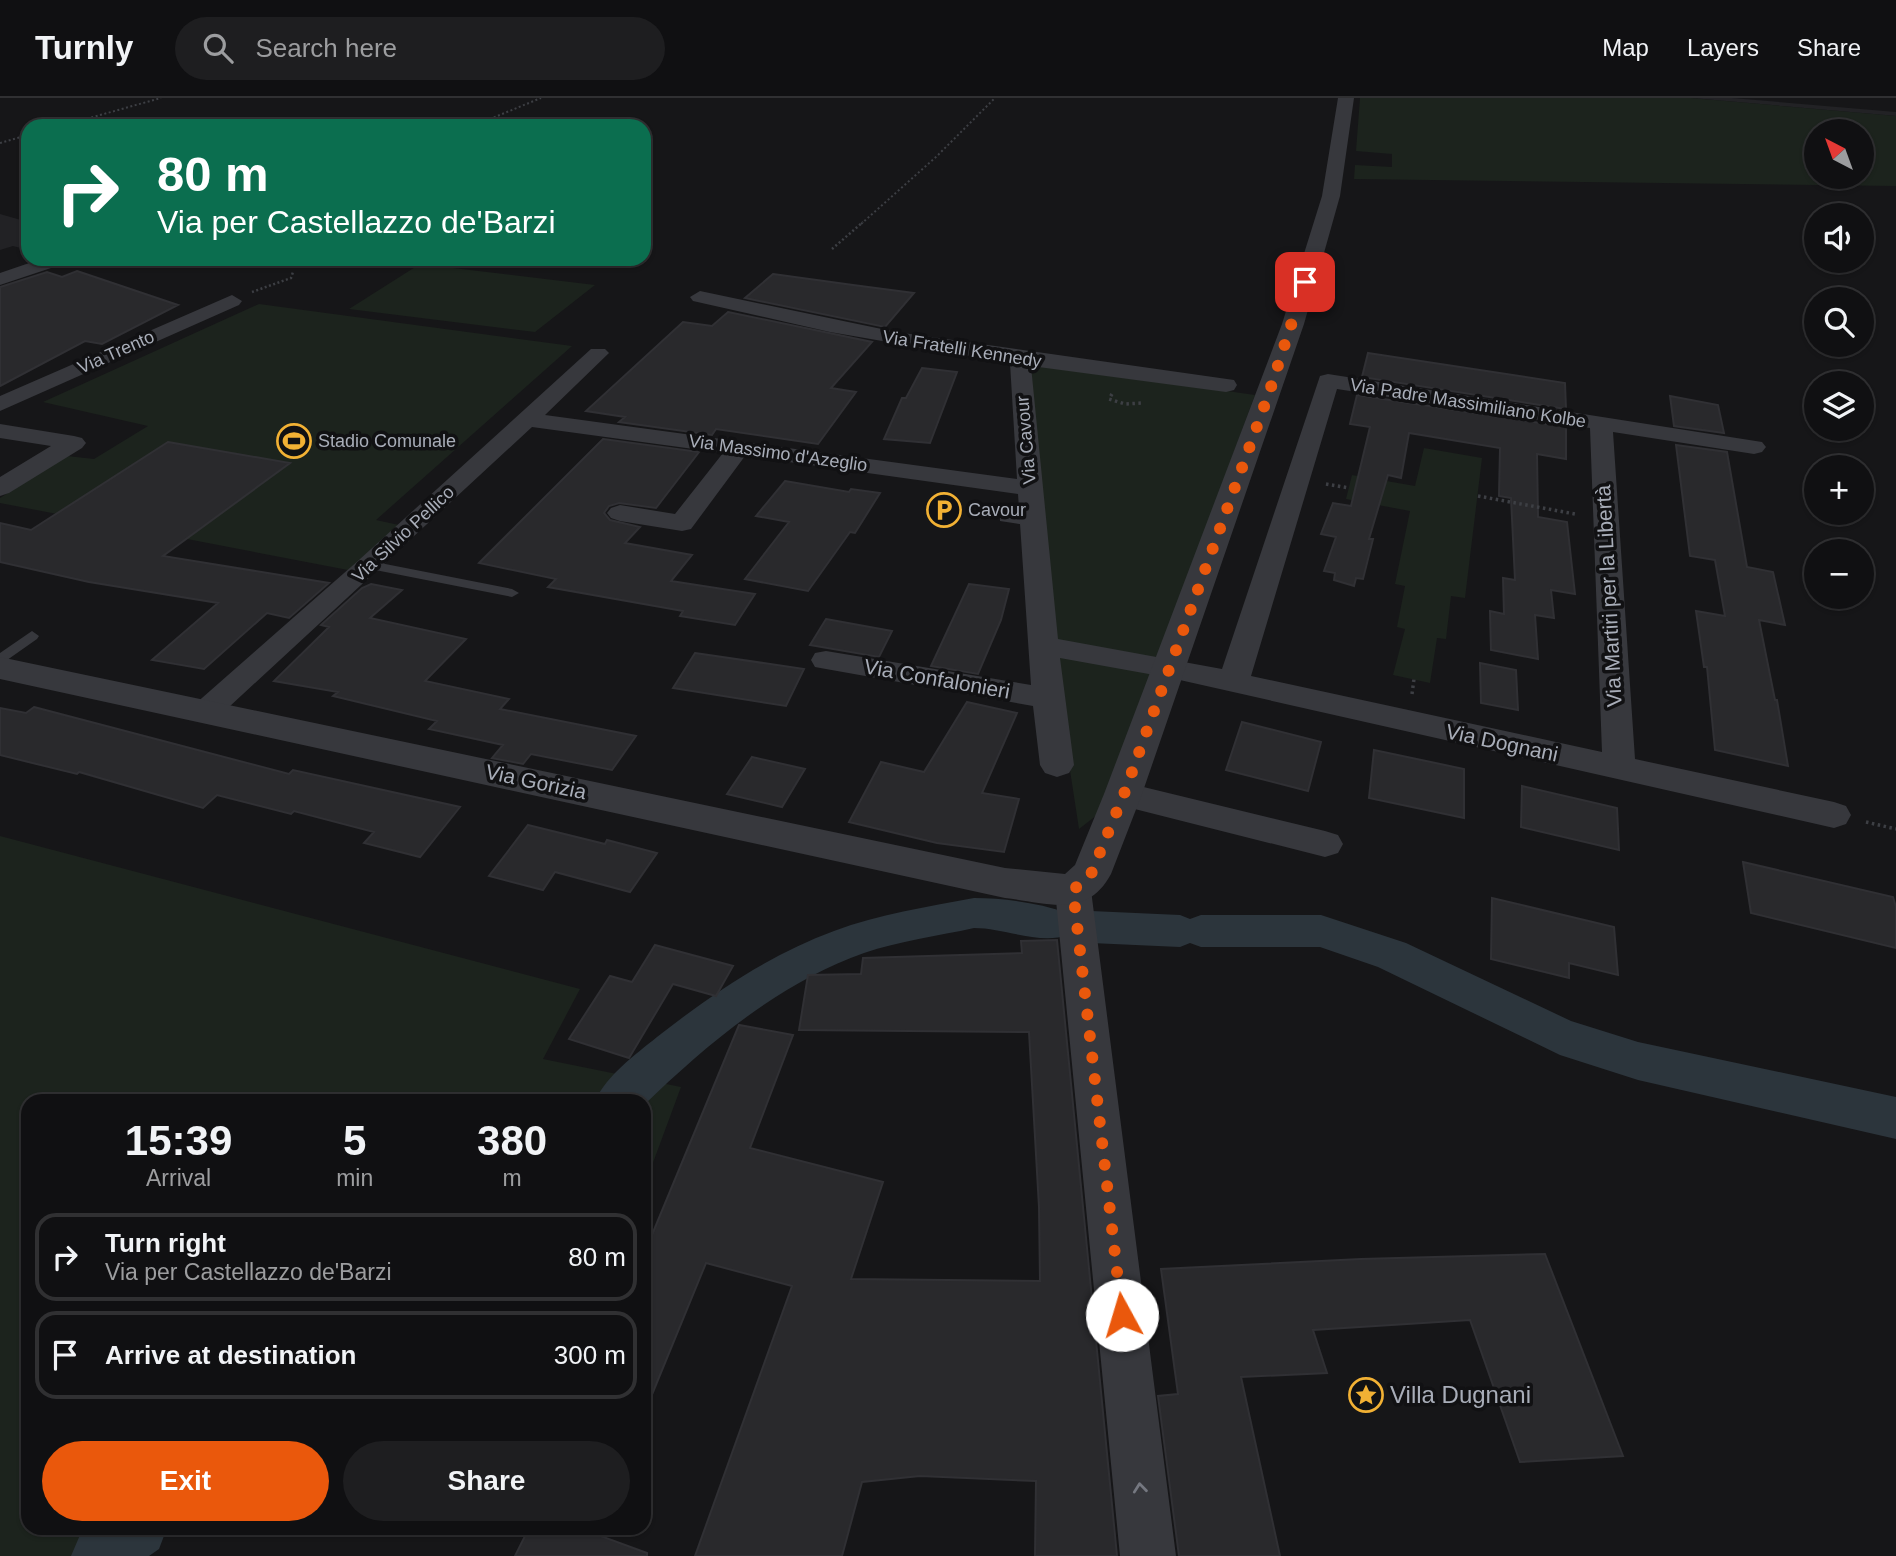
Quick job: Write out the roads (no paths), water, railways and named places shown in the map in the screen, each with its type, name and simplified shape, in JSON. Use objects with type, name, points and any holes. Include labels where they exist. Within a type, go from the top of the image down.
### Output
[{"type":"street","points":[[1148,1556],[1073,890],[1091,874],[1124,794],[1300,322],[1331,197],[1344,157],[1345,99]]},
{"type":"street","points":[[0,279],[38,266]]},
{"type":"street","name":"Via Fratelli Kennedy","points":[[700,297],[796,321],[1020,360],[1226,385]]},
{"type":"street","name":"Via Trento","points":[[0,404],[232,301]]},
{"type":"street","name":"Via Silvio Pellico","points":[[205,712],[370,565],[598,353]]},
{"type":"street","name":"Via Cavour","points":[[1020,360],[1048,698],[1057,765]]},
{"type":"street","name":"Via Padre Massimiliano Kolbe","points":[[1233,683],[1328,381],[1754,447]]},
{"type":"street","name":"Via Massimo d'Azeglio","points":[[525,419],[1030,488]]},
{"type":"street","name":"Via Martiri per la Libertà","points":[[1601,424],[1619,768]]},
{"type":"street","points":[[0,431],[74,443],[0,488]]},
{"type":"street","points":[[620,513],[682,523],[740,448]]},
{"type":"street","points":[[1044,646],[1171,668]]},
{"type":"street","name":"Via Confalonieri","points":[[826,660],[1048,698]]},
{"type":"street","name":"Via Gorizia","points":[[0,667],[1005,883],[1073,890]]},
{"type":"street","name":"Via Dognani","points":[[1171,668],[1834,815]]},
{"type":"street","points":[[1124,794],[1325,844]]},
{"type":"lane","points":[[1005,518],[1033,522]]},
{"type":"lane","points":[[370,565],[512,593]]},
{"type":"lane","points":[[0,660],[32,636]]},
{"type":"waterway","points":[[625,1094],[668,1054],[726,1010],[786,971],[849,942],[895,929],[974,913],[992,913],[1054,924]]},
{"type":"waterway","points":[[1091,927],[1180,931]]},
{"type":"waterway","points":[[1201,931],[1321,931],[1392,955],[1560,1036],[1638,1061],[1896,1118]]},
{"type":"waterway","points":[[101,1556],[129,1535]]},
{"type":"place","name":"Stadio Comunale","points":[[294,441]]},
{"type":"place","name":"Cavour","points":[[944,510]]},
{"type":"place","name":"Villa Dugnani","points":[[1366,1395]]}]
